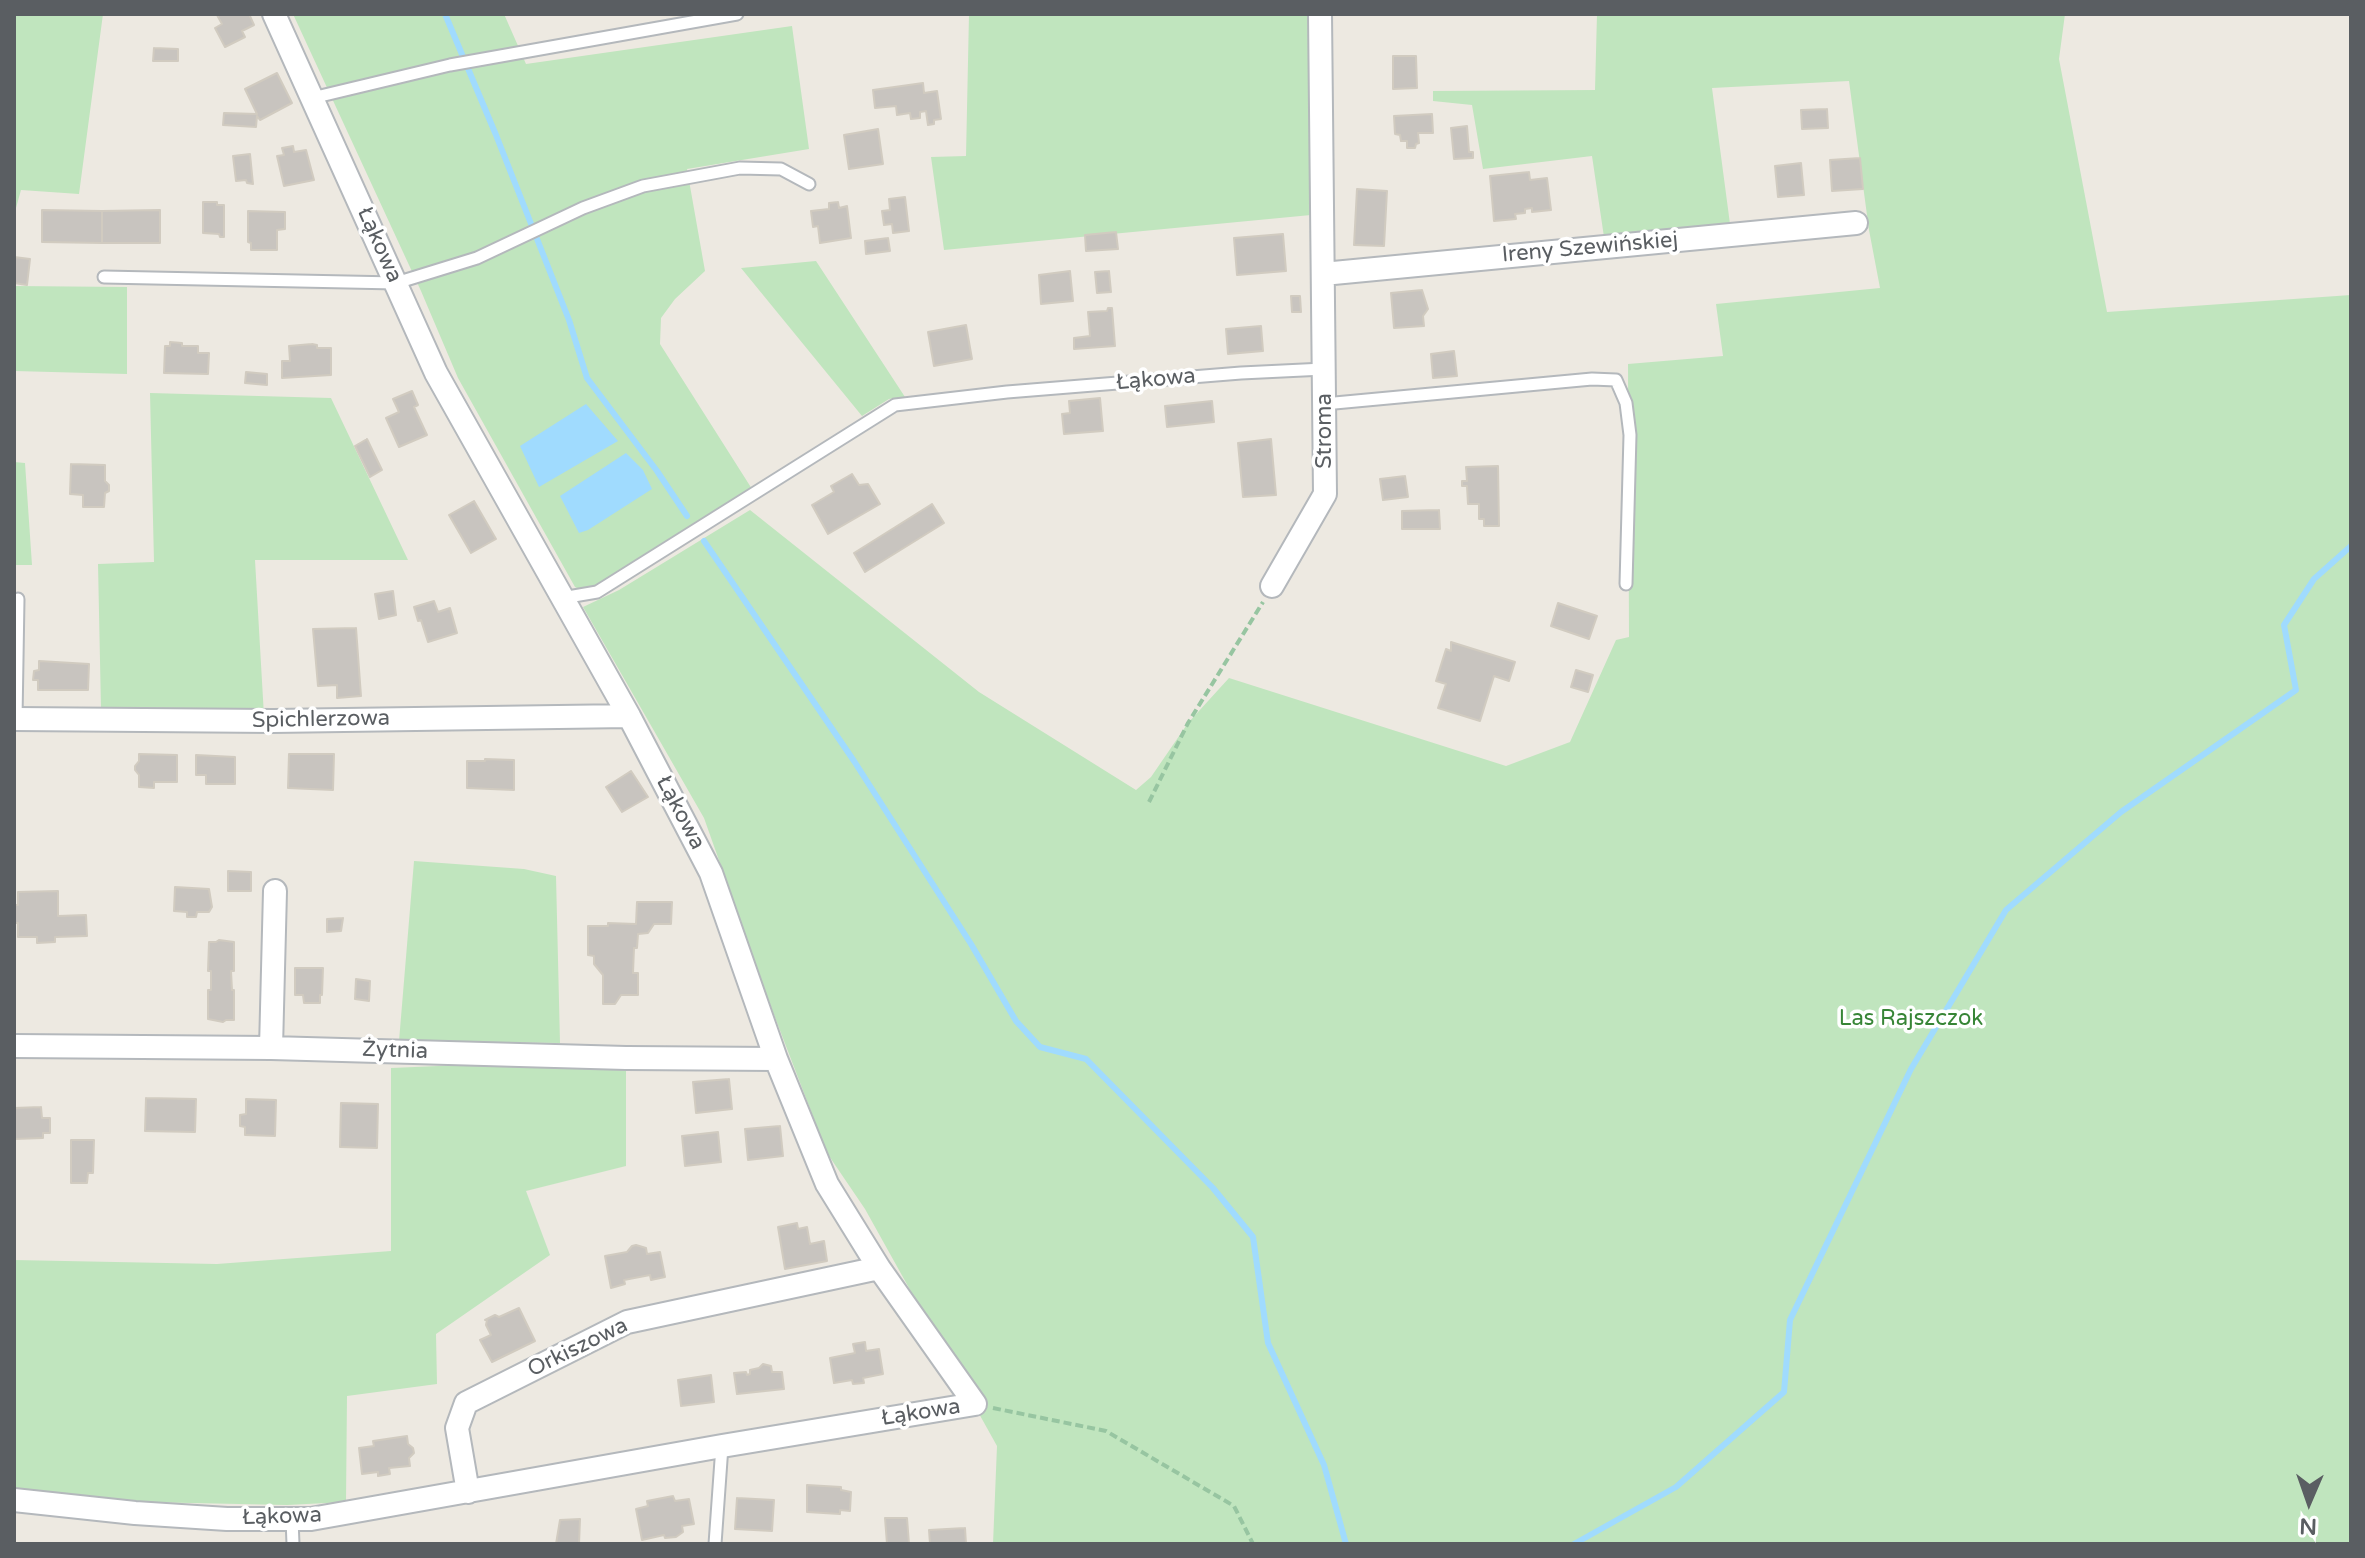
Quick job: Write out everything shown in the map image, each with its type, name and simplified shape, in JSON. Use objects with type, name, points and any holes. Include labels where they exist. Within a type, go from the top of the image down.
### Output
[{"type":"street","name":"Łąkowa","points":[[14,1500],[227,1519],[311,1519],[975,1404],[879,1268],[827,1184],[776,1059],[711,873],[629,716],[436,373],[274,14]]},
{"type":"street","name":"Stroma","points":[[1272,586],[1325,494],[1320,14]]},
{"type":"street","name":"Ireny Szewińskiej","points":[[1323,274],[1856,223]]},
{"type":"street","name":"Spichlerzowa","points":[[15,719],[273,721],[629,716]]},
{"type":"street","points":[[271,1048],[275,891]]},
{"type":"street","name":"Żytnia","points":[[14,1046],[776,1059]]},
{"type":"street","name":"Orkiszowa","points":[[468,1492],[457,1428],[466,1403],[627,1322],[879,1268]]},
{"type":"lane","points":[[312,98],[450,65],[737,14]]},
{"type":"lane","points":[[104,277],[396,283],[477,258],[583,208],[643,186],[740,168],[781,169],[809,184]]},
{"type":"lane","name":"Łąkowa","points":[[562,598],[597,592],[895,405],[1022,391],[1324,369]]},
{"type":"lane","points":[[1324,404],[1592,379],[1616,380],[1626,403],[1630,435],[1626,584]]},
{"type":"lane","points":[[15,719],[18,599]]},
{"type":"lane","points":[[715,1544],[722,1446]]},
{"type":"lane","points":[[292,1519],[293,1544]]},
{"type":"path","points":[[1149,802],[1188,723],[1272,586]]},
{"type":"path","points":[[975,1404],[1106,1431],[1234,1506],[1253,1544]]},
{"type":"green space","points":[[14,14],[103,14],[79,194],[21,190],[14,215]]},
{"type":"green space","points":[[293,14],[504,14],[526,64],[792,26],[809,149],[687,169],[705,271],[675,299],[661,318],[660,344],[752,489],[588,594],[575,587],[458,378]]},
{"type":"green space","points":[[969,14],[1310,14],[1311,215],[944,250],[931,157],[966,156]]},
{"type":"green space","name":"Las Rajszczok","points":[[1597,14],[2065,14],[2059,59],[2107,312],[2351,295],[2351,1544],[993,1544],[997,1446],[865,1209],[827,1153],[704,818],[583,607],[619,590],[750,510],[979,692],[1136,790],[1151,777],[1188,723],[1229,678],[1506,766],[1570,742],[1616,640],[1629,637],[1628,364],[1723,356],[1716,304],[1880,288],[1849,81],[1712,88],[1730,224],[1604,237],[1592,156],[1483,169],[1472,105],[1433,101],[1433,91],[1595,90]]},
{"type":"green space","points":[[816,261],[905,397],[889,399],[862,416],[741,268]]},
{"type":"green space","points":[[14,286],[127,287],[127,374],[14,371]]},
{"type":"green space","points":[[150,393],[331,398],[408,560],[255,560],[264,716],[101,709],[98,564],[154,562]]},
{"type":"green space","points":[[14,462],[25,463],[32,565],[14,565]]},
{"type":"green space","points":[[414,861],[524,869],[556,876],[560,1043],[399,1041]]},
{"type":"green space","points":[[626,1058],[626,1166],[526,1191],[550,1255],[436,1334],[437,1384],[347,1396],[346,1502],[287,1505],[143,1502],[14,1490],[14,1260],[217,1264],[391,1251],[391,1068]]},
{"type":"water","points":[[586,404],[618,441],[539,487],[520,446]]},
{"type":"water","points":[[626,453],[643,470],[652,489],[579,533],[560,496]]},
{"type":"building","points":[[219,14],[249,14],[254,25],[242,31],[245,37],[225,47],[215,28],[222,24]]},
{"type":"building","points":[[154,48],[178,49],[178,61],[153,61]]},
{"type":"building","points":[[1393,56],[1416,56],[1417,88],[1393,89]]},
{"type":"building","points":[[277,73],[292,103],[260,120],[257,116],[256,127],[223,125],[224,113],[257,114],[245,89]]},
{"type":"building","points":[[923,83],[924,93],[937,91],[941,119],[934,120],[934,124],[928,125],[926,111],[920,112],[920,118],[911,119],[910,113],[897,115],[896,106],[875,108],[873,90]]},
{"type":"building","points":[[1827,109],[1828,128],[1802,129],[1801,110]]},
{"type":"building","points":[[1432,114],[1433,133],[1418,133],[1419,143],[1415,148],[1407,148],[1407,141],[1401,141],[1400,135],[1395,134],[1394,116]]},
{"type":"building","points":[[1467,126],[1469,152],[1473,152],[1473,158],[1454,159],[1451,128]]},
{"type":"building","points":[[878,129],[883,164],[849,169],[844,135]]},
{"type":"building","points":[[293,146],[294,152],[306,150],[314,180],[284,186],[277,156],[284,155],[282,148]]},
{"type":"building","points":[[250,154],[253,184],[246,180],[236,181],[233,156]]},
{"type":"building","points":[[1860,158],[1863,189],[1832,191],[1830,160]]},
{"type":"building","points":[[1801,163],[1804,195],[1778,197],[1775,166]]},
{"type":"building","points":[[1529,172],[1530,180],[1547,178],[1551,210],[1532,212],[1532,208],[1525,209],[1525,213],[1515,214],[1516,219],[1494,221],[1490,176]]},
{"type":"building","points":[[1357,189],[1387,191],[1384,246],[1354,245]]},
{"type":"building","points":[[905,197],[909,231],[893,233],[892,224],[884,225],[882,211],[890,210],[889,199]]},
{"type":"building","points":[[203,202],[224,205],[224,237],[203,233]]},
{"type":"building","points":[[838,202],[839,208],[847,206],[851,238],[820,243],[818,226],[813,227],[811,211],[829,209],[829,203]]},
{"type":"building","points":[[42,210],[102,211],[102,243],[42,242]]},
{"type":"building","points":[[160,210],[160,243],[102,243],[102,211]]},
{"type":"building","points":[[248,211],[285,212],[285,229],[277,230],[277,250],[251,250]]},
{"type":"building","points":[[1116,232],[1118,249],[1086,251],[1085,235]]},
{"type":"building","points":[[1283,234],[1286,271],[1237,275],[1234,238]]},
{"type":"building","points":[[888,238],[890,251],[866,254],[865,241]]},
{"type":"building","points":[[14,257],[30,259],[27,285],[14,283]]},
{"type":"building","points":[[1070,271],[1073,301],[1041,304],[1039,275]]},
{"type":"building","points":[[1109,271],[1111,292],[1097,293],[1095,272]]},
{"type":"building","points":[[1422,290],[1428,309],[1423,316],[1424,326],[1394,328],[1391,293]]},
{"type":"building","points":[[1291,296],[1300,296],[1301,312],[1292,312]]},
{"type":"building","points":[[1112,308],[1115,346],[1074,349],[1074,338],[1090,336],[1088,312],[1107,311]]},
{"type":"building","points":[[966,325],[972,359],[934,366],[928,332]]},
{"type":"building","points":[[1261,326],[1263,351],[1228,354],[1226,329]]},
{"type":"building","points":[[170,342],[198,346],[198,353],[209,353],[208,374],[164,373],[165,346],[170,346]]},
{"type":"building","points":[[312,344],[317,348],[331,348],[331,375],[282,378],[282,361],[290,361],[289,346]]},
{"type":"building","points":[[1454,351],[1457,376],[1433,378],[1431,354]]},
{"type":"building","points":[[246,372],[267,374],[267,385],[245,383]]},
{"type":"building","points":[[412,391],[418,405],[414,407],[427,435],[399,447],[386,418],[399,412],[393,399]]},
{"type":"building","points":[[1100,398],[1103,431],[1064,434],[1062,414],[1070,413],[1069,401]]},
{"type":"building","points":[[1212,401],[1214,422],[1167,427],[1165,406]]},
{"type":"building","points":[[367,439],[382,470],[370,477],[355,446]]},
{"type":"building","points":[[1271,439],[1276,495],[1243,497],[1238,443]]},
{"type":"building","points":[[71,464],[105,465],[105,481],[109,491],[105,493],[104,507],[83,507],[83,495],[70,494]]},
{"type":"building","points":[[1498,466],[1499,526],[1484,526],[1484,519],[1479,519],[1479,504],[1468,504],[1467,486],[1462,486],[1462,481],[1467,481],[1466,467]]},
{"type":"building","points":[[852,474],[859,485],[868,484],[880,504],[828,534],[812,505],[834,492],[831,486]]},
{"type":"building","points":[[1405,476],[1408,497],[1383,500],[1380,479]]},
{"type":"building","points":[[474,501],[496,539],[471,553],[449,515]]},
{"type":"building","points":[[932,504],[944,523],[865,572],[854,553]]},
{"type":"building","points":[[1439,510],[1440,529],[1402,529],[1402,511]]},
{"type":"building","points":[[393,591],[396,615],[379,619],[375,594]]},
{"type":"building","points":[[434,601],[438,612],[450,608],[457,633],[428,642],[414,607]]},
{"type":"building","points":[[1558,603],[1597,616],[1589,639],[1551,626]]},
{"type":"building","points":[[356,628],[361,696],[337,698],[337,685],[318,686],[313,629]]},
{"type":"building","points":[[1451,642],[1515,662],[1509,681],[1494,676],[1480,721],[1438,708],[1446,684],[1436,681],[1446,649],[1451,651]]},
{"type":"building","points":[[39,661],[89,664],[88,690],[38,690],[38,680],[33,680],[34,671],[39,670]]},
{"type":"building","points":[[1576,670],[1593,675],[1588,692],[1571,687]]},
{"type":"building","points":[[139,754],[177,755],[177,782],[154,782],[154,788],[139,787],[135,766]]},
{"type":"building","points":[[289,754],[334,754],[333,790],[288,788]]},
{"type":"building","points":[[196,755],[235,757],[235,784],[206,784],[206,775],[196,775]]},
{"type":"building","points":[[514,760],[514,790],[467,788],[467,761]]},
{"type":"building","points":[[631,771],[648,797],[622,812],[606,787]]},
{"type":"building","points":[[228,871],[251,872],[251,891],[228,891]]},
{"type":"building","points":[[175,887],[209,889],[212,907],[209,912],[197,912],[196,917],[187,917],[187,912],[174,911]]},
{"type":"building","points":[[58,891],[58,916],[86,915],[87,936],[55,937],[55,942],[37,943],[37,937],[18,937],[14,905],[18,905],[18,892]]},
{"type":"building","points":[[637,902],[672,902],[671,924],[654,924],[648,933],[638,934],[633,973],[638,973],[638,995],[621,995],[615,1004],[603,1004],[603,975],[594,964],[594,956],[588,955],[588,926],[636,924]]},
{"type":"building","points":[[343,918],[341,931],[327,932],[327,919]]},
{"type":"building","points":[[209,942],[234,942],[234,971],[231,971],[234,1020],[223,1022],[208,1019],[208,990],[211,990]]},
{"type":"building","points":[[295,968],[323,968],[320,1003],[304,1003],[303,995],[295,995]]},
{"type":"building","points":[[356,979],[370,981],[369,1001],[355,999]]},
{"type":"building","points":[[729,1079],[732,1109],[696,1113],[693,1082]]},
{"type":"building","points":[[146,1098],[196,1099],[195,1132],[145,1131]]},
{"type":"building","points":[[246,1099],[276,1100],[275,1136],[245,1135],[245,1127],[240,1126],[240,1115],[246,1114]]},
{"type":"building","points":[[341,1103],[378,1104],[377,1148],[340,1147]]},
{"type":"building","points":[[41,1107],[42,1118],[50,1118],[50,1133],[43,1133],[43,1138],[14,1139],[14,1108]]},
{"type":"building","points":[[780,1126],[783,1156],[748,1160],[745,1129]]},
{"type":"building","points":[[718,1132],[721,1162],[685,1166],[682,1136]]},
{"type":"building","points":[[71,1140],[94,1140],[93,1173],[88,1173],[87,1183],[71,1183]]},
{"type":"building","points":[[797,1223],[798,1229],[807,1227],[810,1244],[824,1241],[827,1261],[785,1269],[778,1227]]},
{"type":"building","points":[[636,1245],[646,1248],[647,1254],[660,1252],[665,1277],[651,1280],[650,1275],[624,1280],[625,1284],[611,1288],[605,1256],[627,1252]]},
{"type":"building","points":[[519,1308],[535,1341],[492,1362],[480,1340],[491,1335],[485,1320]]},
{"type":"building","points":[[865,1342],[866,1351],[879,1349],[883,1374],[863,1378],[864,1383],[853,1384],[852,1380],[834,1383],[830,1358],[855,1353],[853,1344]]},
{"type":"building","points":[[763,1364],[771,1366],[772,1372],[782,1372],[784,1389],[737,1394],[734,1373],[746,1372],[747,1375],[750,1370]]},
{"type":"building","points":[[711,1375],[714,1402],[681,1406],[678,1380]]},
{"type":"building","points":[[407,1436],[414,1453],[409,1458],[410,1466],[389,1468],[390,1474],[378,1476],[378,1472],[362,1474],[359,1448],[374,1446],[373,1441]]},
{"type":"building","points":[[807,1485],[841,1487],[841,1490],[851,1492],[850,1511],[840,1510],[840,1514],[807,1512]]},
{"type":"building","points":[[673,1496],[675,1501],[689,1499],[694,1524],[682,1526],[683,1532],[676,1537],[665,1538],[664,1535],[642,1540],[636,1509],[648,1506],[647,1501]]},
{"type":"building","points":[[737,1498],[774,1500],[772,1531],[735,1529]]},
{"type":"building","points":[[885,1518],[907,1518],[909,1544],[887,1544]]},
{"type":"building","points":[[580,1519],[579,1544],[556,1544],[560,1520]]},
{"type":"building","points":[[965,1528],[966,1544],[930,1544],[929,1530]]},
{"type":"waterway","points":[[445,14],[569,320],[587,378],[687,516]]},
{"type":"waterway","points":[[704,541],[854,761],[971,944],[1016,1021],[1040,1047],[1086,1059],[1213,1188],[1253,1237],[1268,1343],[1324,1465],[1346,1544]]},
{"type":"waterway","points":[[1574,1544],[1676,1487],[1784,1392],[1790,1320],[1911,1069],[2006,910],[2121,812],[2296,690],[2284,625],[2314,579],[2351,546]]}]
